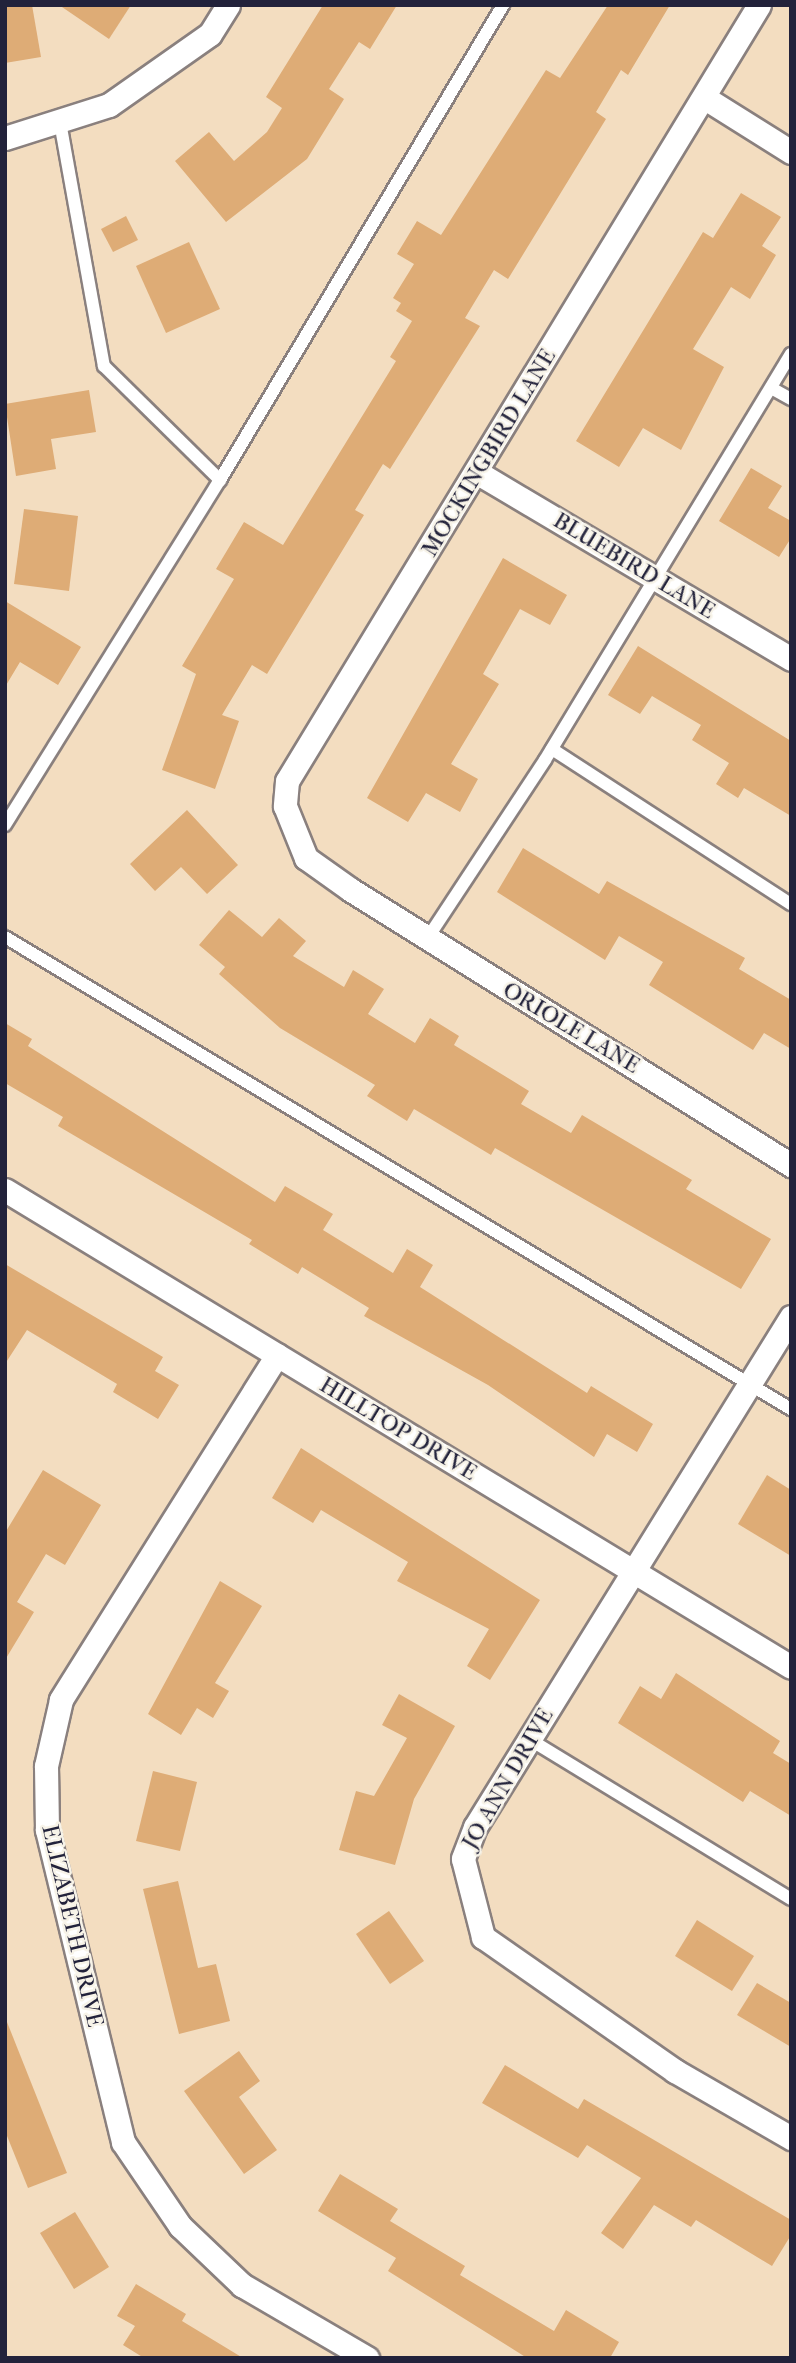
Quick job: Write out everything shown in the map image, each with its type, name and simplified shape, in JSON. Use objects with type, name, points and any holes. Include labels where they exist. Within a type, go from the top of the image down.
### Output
[{"type":"street","points":[[5,138],[109,105],[210,34],[228,5]]},
{"type":"street","name":"MOCKINGBIRD LANE","points":[[351,890],[306,858],[285,806],[286,781],[478,472],[759,5]]},
{"type":"street","points":[[705,98],[791,152]]},
{"type":"street","name":"BLUEBIRD LANE","points":[[478,472],[791,659]]},
{"type":"street","name":"ORIOLE LANE","points":[[351,890],[791,1165]]},
{"type":"street","name":"HILLTOP DRIVE","points":[[5,1190],[791,1667]]},
{"type":"street","name":"JO ANN DRIVE","points":[[791,1317],[529,1739],[463,1859],[483,1937],[675,2071],[791,2138]]},
{"type":"street","name":"ELIZABETH DRIVE","points":[[277,1356],[61,1700],[47,1766],[47,1830],[123,2142],[180,2226],[242,2285],[342,2351],[367,2358]]},
{"type":"lane","points":[[5,825],[220,480],[503,5]]},
{"type":"lane","points":[[60,122],[104,366],[220,480]]},
{"type":"lane","points":[[427,939],[552,749],[791,354]]},
{"type":"lane","points":[[771,388],[791,399]]},
{"type":"lane","points":[[552,749],[791,904]]},
{"type":"lane","points":[[5,937],[791,1409]]},
{"type":"lane","points":[[529,1739],[791,1899]]},
{"type":"building","points":[[5,5],[32,5],[41,57],[5,63]]},
{"type":"building","points":[[59,5],[131,5],[109,39]]},
{"type":"building","points":[[323,5],[397,5],[370,49],[359,42],[329,89],[344,99],[307,159],[226,222],[175,161],[209,132],[234,161],[267,132],[282,108],[266,97]]},
{"type":"building","points":[[608,5],[670,5],[628,75],[621,70],[596,112],[606,119],[508,279],[494,270],[465,318],[480,326],[390,469],[383,464],[355,510],[364,515],[267,674],[252,665],[222,715],[239,721],[215,789],[162,770],[196,674],[182,666],[234,579],[216,569],[244,522],[283,545],[396,361],[390,357],[412,321],[396,311],[401,303],[393,298],[414,264],[397,254],[417,221],[441,235],[546,70],[560,78]]},
{"type":"building","points":[[741,193],[781,217],[762,246],[776,255],[750,299],[731,287],[693,349],[724,367],[681,450],[643,428],[619,467],[576,441],[703,232],[713,238]]},
{"type":"building","points":[[126,216],[138,240],[113,252],[101,229]]},
{"type":"building","points":[[189,242],[220,309],[166,333],[136,266]]},
{"type":"building","points":[[89,390],[96,432],[51,439],[56,469],[16,476],[5,404]]},
{"type":"building","points":[[751,468],[782,486],[768,508],[791,521],[791,538],[779,557],[719,521]]},
{"type":"building","points":[[24,509],[78,516],[69,591],[14,584]]},
{"type":"building","points":[[503,558],[567,595],[550,625],[520,609],[483,674],[499,684],[451,764],[478,779],[460,812],[426,793],[408,822],[367,798]]},
{"type":"building","points":[[5,601],[81,647],[58,685],[20,662],[5,687]]},
{"type":"building","points":[[638,646],[791,741],[791,816],[744,788],[738,798],[716,784],[729,763],[692,740],[701,725],[652,696],[640,714],[608,695]]},
{"type":"building","points":[[187,810],[238,865],[207,894],[181,867],[155,891],[130,864]]},
{"type":"building","points":[[523,848],[599,894],[607,881],[745,958],[739,969],[791,1000],[791,1049],[764,1033],[753,1050],[649,985],[663,962],[619,936],[605,960],[497,892]]},
{"type":"building","points":[[229,910],[262,937],[279,918],[306,941],[293,956],[344,987],[353,970],[384,989],[368,1014],[415,1043],[430,1018],[459,1036],[454,1045],[529,1091],[521,1104],[571,1133],[582,1115],[692,1180],[686,1189],[771,1239],[741,1289],[495,1148],[491,1155],[414,1109],[407,1121],[367,1096],[375,1085],[280,1028],[219,974],[225,967],[199,945]]},
{"type":"building","points":[[5,1023],[32,1039],[28,1046],[275,1202],[285,1186],[333,1214],[323,1230],[393,1273],[407,1249],[433,1265],[420,1287],[587,1393],[591,1386],[653,1424],[637,1452],[607,1434],[594,1457],[488,1385],[364,1316],[369,1308],[302,1267],[298,1274],[249,1244],[252,1240],[58,1126],[63,1117],[5,1083]]},
{"type":"building","points":[[5,1264],[163,1357],[155,1371],[179,1385],[158,1419],[113,1392],[117,1384],[27,1330],[5,1364]]},
{"type":"building","points":[[301,1448],[540,1600],[490,1680],[467,1666],[489,1629],[397,1581],[408,1562],[321,1510],[313,1523],[272,1498]]},
{"type":"building","points":[[43,1470],[101,1505],[65,1565],[46,1554],[17,1602],[34,1612],[5,1660],[5,1533]]},
{"type":"building","points":[[767,1475],[791,1490],[791,1556],[738,1524]]},
{"type":"building","points":[[220,1581],[262,1606],[215,1683],[229,1691],[213,1718],[197,1708],[181,1735],[148,1714]]},
{"type":"building","points":[[676,1673],[780,1741],[773,1753],[791,1764],[791,1816],[750,1791],[743,1802],[618,1723],[640,1686],[661,1699]]},
{"type":"building","points":[[399,1694],[455,1726],[414,1799],[395,1865],[339,1850],[356,1791],[374,1796],[407,1738],[382,1725]]},
{"type":"building","points":[[153,1771],[197,1782],[180,1851],[136,1841]]},
{"type":"building","points":[[178,1881],[198,1968],[216,1964],[230,2021],[179,2034],[143,1889]]},
{"type":"building","points":[[389,1911],[424,1961],[390,1984],[356,1934]]},
{"type":"building","points":[[697,1920],[754,1956],[732,1991],[675,1956]]},
{"type":"building","points":[[757,1983],[791,2003],[791,2047],[737,2015]]},
{"type":"building","points":[[5,2017],[67,2173],[28,2188],[5,2131]]},
{"type":"building","points":[[239,2051],[260,2081],[239,2097],[277,2150],[244,2174],[184,2091]]},
{"type":"building","points":[[505,2065],[578,2109],[584,2099],[791,2220],[791,2235],[772,2266],[696,2220],[691,2227],[654,2205],[623,2249],[601,2233],[641,2178],[587,2145],[578,2158],[482,2103]]},
{"type":"building","points":[[340,2174],[398,2209],[390,2221],[465,2266],[460,2275],[554,2331],[566,2310],[619,2342],[610,2358],[527,2358],[388,2271],[396,2258],[318,2211]]},
{"type":"building","points":[[75,2212],[109,2267],[74,2289],[40,2233]]},
{"type":"building","points":[[136,2284],[186,2314],[182,2321],[243,2358],[144,2358],[123,2345],[135,2326],[117,2316]]}]
